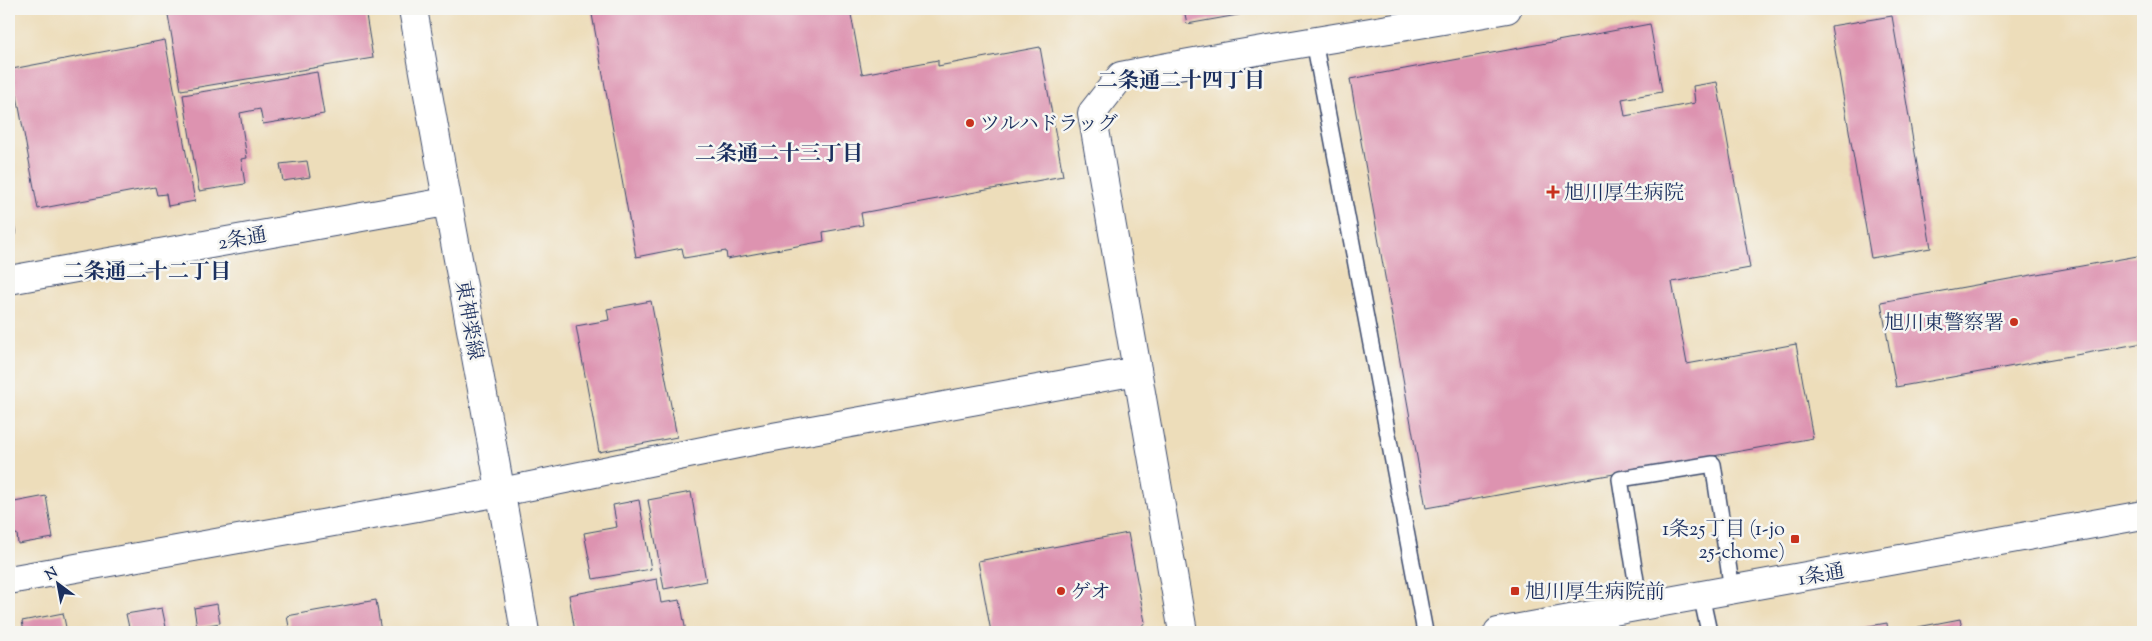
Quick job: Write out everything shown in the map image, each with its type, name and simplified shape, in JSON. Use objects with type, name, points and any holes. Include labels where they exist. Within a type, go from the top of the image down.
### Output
[{"type":"street","name":"東神楽線","points":[[413,9],[446,202],[460,263],[525,632]]},
{"type":"street","points":[[1183,632],[1092,113],[1120,76],[1225,55],[1507,9]]},
{"type":"street","name":"2条通","points":[[9,280],[446,202]]},
{"type":"street","points":[[9,580],[501,492],[762,439],[1137,371]]},
{"type":"street","name":"1条通","points":[[1498,632],[2143,515]]},
{"type":"lane","points":[[1314,41],[1425,632]]},
{"type":"lane","points":[[1640,606],[1620,479],[1713,464],[1732,590]]},
{"type":"lane","points":[[1701,595],[1708,632]]},
{"type":"building","points":[[167,9],[365,9],[373,58],[181,90]]},
{"type":"building","points":[[591,9],[850,9],[862,74],[938,60],[938,66],[1040,47],[1063,176],[861,213],[863,225],[823,232],[824,241],[727,259],[726,251],[684,258],[682,248],[636,257]]},
{"type":"building","points":[[1184,9],[1249,9],[1249,13],[1187,24]]},
{"type":"building","points":[[1892,16],[1931,248],[1871,258],[1831,26]]},
{"type":"building","name":"旭川厚生病院","points":[[1650,24],[1662,92],[1622,99],[1625,116],[1695,103],[1693,86],[1717,82],[1750,268],[1672,282],[1687,364],[1796,344],[1813,438],[1426,508],[1350,79]]},
{"type":"building","points":[[165,40],[195,201],[168,206],[166,194],[157,195],[155,187],[38,209],[12,69]]},
{"type":"building","points":[[317,72],[324,114],[263,124],[260,109],[240,113],[247,158],[241,159],[245,184],[199,191],[183,95]]},
{"type":"building","points":[[307,161],[310,177],[283,181],[280,164]]},
{"type":"building","points":[[9,197],[16,234],[9,235]]},
{"type":"building","name":"旭川東警察署","points":[[2143,255],[2143,343],[1896,387],[1881,302]]},
{"type":"building","points":[[651,301],[677,437],[599,452],[576,326],[609,320],[607,309]]},
{"type":"building","points":[[691,492],[706,581],[664,589],[648,500]]},
{"type":"building","points":[[46,496],[53,538],[18,544],[17,534],[9,536],[9,503]]},
{"type":"building","points":[[639,500],[651,569],[593,579],[584,533],[617,527],[613,505]]},
{"type":"building","name":"ゲオ","points":[[1128,533],[1145,622],[1137,632],[991,632],[978,561]]},
{"type":"building","points":[[657,579],[661,603],[680,600],[686,632],[575,632],[569,595]]},
{"type":"building","points":[[376,600],[381,632],[290,632],[287,616]]},
{"type":"building","points":[[217,604],[220,623],[197,627],[194,608]]},
{"type":"building","points":[[162,608],[167,632],[130,632],[126,614]]},
{"type":"building","points":[[63,613],[67,632],[24,632],[22,621]]},
{"type":"building","points":[[1960,619],[1963,632],[1919,632],[1918,627]]},
{"type":"building","points":[[1887,623],[1888,632],[1840,632],[1840,631]]},
{"type":"building","points":[[223,627],[224,632],[199,632],[199,631]]},
{"type":"place","name":"ツルハドラッグ","points":[[970,123]]},
{"type":"place","name":"旭川厚生病院","points":[[1553,192]]},
{"type":"place","name":"旭川東警察署","points":[[2014,322]]},
{"type":"place","name":"1条25丁目 (1-jo 25-chome)","points":[[1795,539]]},
{"type":"place","name":"ゲオ","points":[[1061,591]]},
{"type":"place","name":"旭川厚生病院前","points":[[1515,591]]},
{"type":"district","name":"二条通二十四丁目","points":[[1181,80]]},
{"type":"district","name":"二条通二十三丁目","points":[[779,153]]},
{"type":"district","name":"二条通二十二丁目","points":[[147,271]]}]
